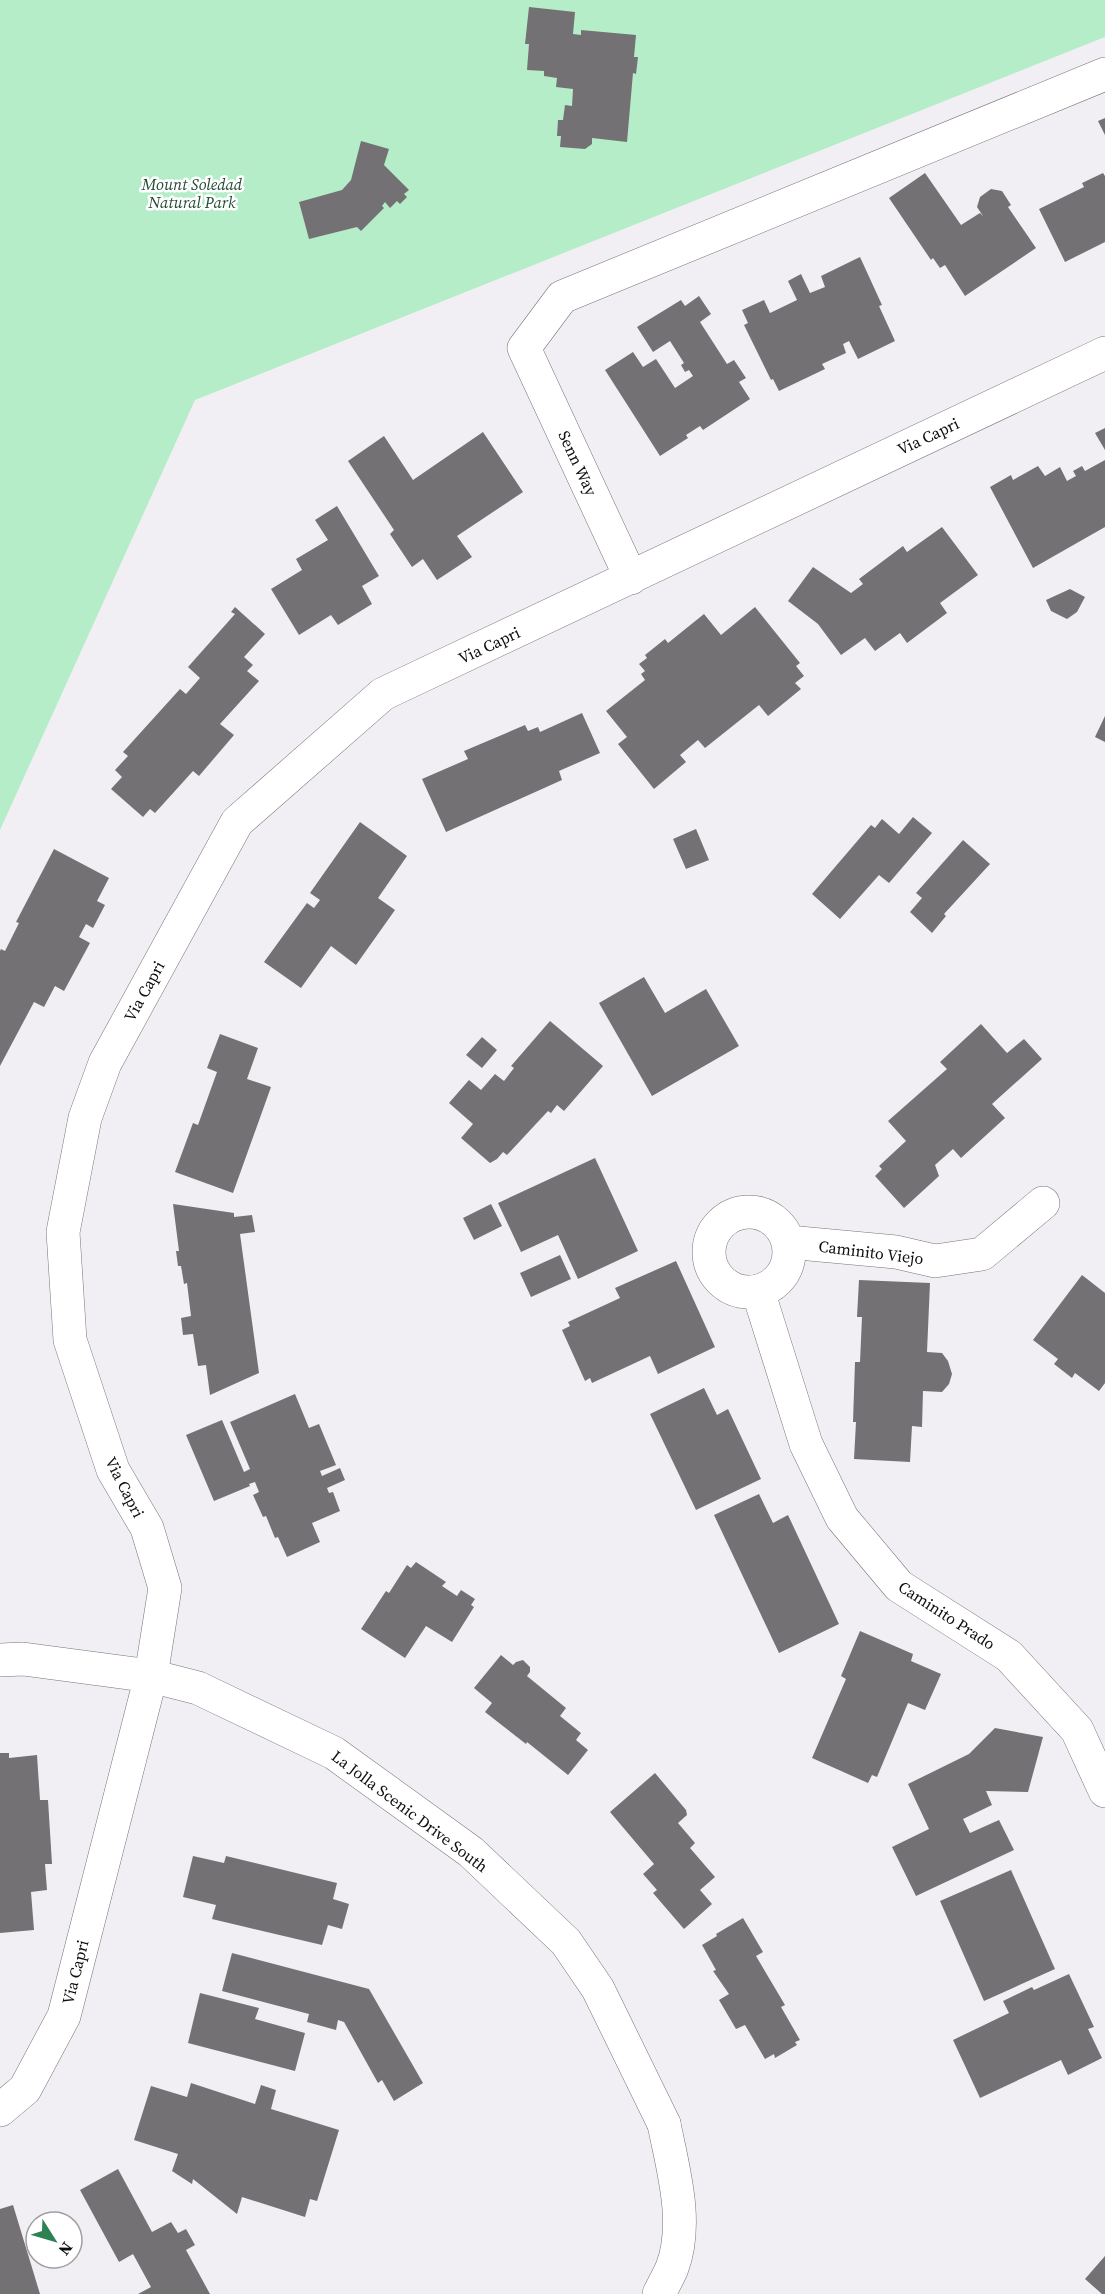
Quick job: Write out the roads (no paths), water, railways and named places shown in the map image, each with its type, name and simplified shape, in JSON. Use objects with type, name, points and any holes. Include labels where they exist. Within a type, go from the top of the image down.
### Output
[{"type":"main road","name":"Senn Way","points":[[631,578],[524,348],[562,297],[1105,74]]},
{"type":"main road","name":"Via Capri","points":[[0,2110],[25,2089],[64,2016],[151,1676],[165,1588],[147,1528],[113,1470],[70,1340],[63,1232],[85,1118],[105,1063],[237,822],[383,694],[1105,353]]},
{"type":"main road","name":"Caminito Viejo","points":[[788,1242],[896,1252],[935,1261],[982,1254],[1043,1203]]},
{"type":"main road","points":[[740,1212],[765,1215],[776,1221],[788,1242],[789,1255],[783,1273],[770,1286],[758,1291],[746,1292],[734,1289],[715,1273],[710,1261],[709,1249],[715,1231],[728,1217],[740,1212]]},
{"type":"main road","name":"Caminito Prado","points":[[758,1291],[806,1444],[842,1518],[898,1586],[1009,1656],[1077,1730],[1105,1791]]},
{"type":"main road","name":"La Jolla Scenic Drive South","points":[[0,1660],[23,1659],[151,1676],[198,1688],[334,1753],[471,1852],[567,1942],[598,1989],[664,2124],[677,2191],[678,2232],[672,2267],[659,2294]]},
{"type":"park label","name":"Mount Soledad Natural Park","points":[[192,193]]}]
